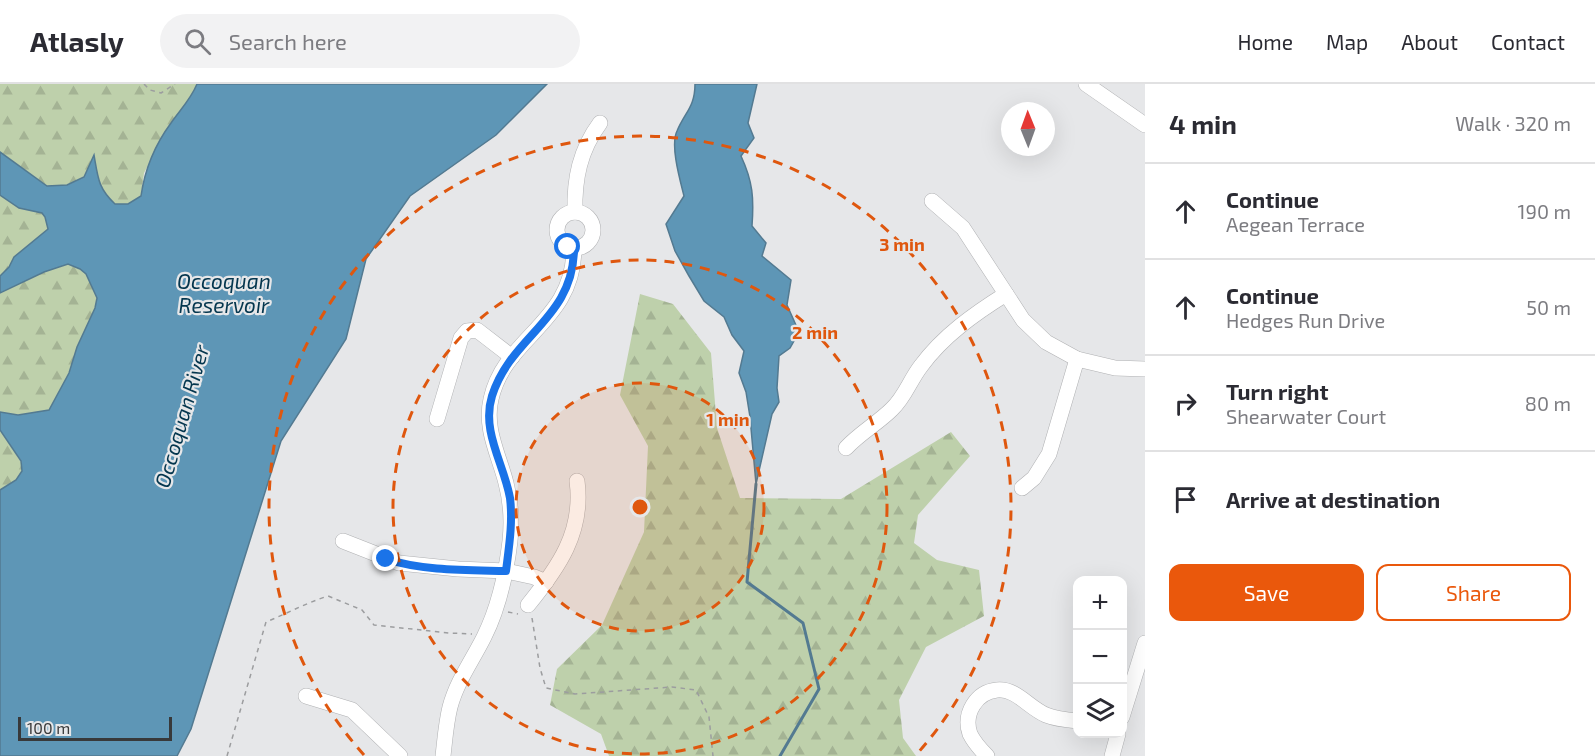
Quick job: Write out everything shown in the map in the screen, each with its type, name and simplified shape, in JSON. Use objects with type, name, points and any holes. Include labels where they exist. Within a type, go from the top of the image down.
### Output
[{"type":"street","points":[[1086,84],[1145,125]]},
{"type":"street","points":[[575,212],[576,177],[580,160],[600,123]]},
{"type":"street","points":[[932,201],[963,228],[1006,294],[1033,331],[1046,342],[1077,359],[1115,368],[1145,369]]},
{"type":"street","points":[[575,212],[587,216],[593,227],[590,238],[585,244],[574,248],[562,243],[557,231],[560,220],[565,215],[575,212]]},
{"type":"street","points":[[444,756],[445,731],[456,688],[483,639],[496,609],[506,571],[510,540],[510,499],[496,455],[490,422],[491,398],[497,382],[512,357],[539,329],[564,295],[573,272],[574,248]]},
{"type":"street","points":[[846,448],[903,397],[919,369],[935,349],[968,320],[1006,294]]},
{"type":"street","points":[[438,419],[461,338],[467,331],[477,330],[512,357]]},
{"type":"street","points":[[1022,488],[1034,478],[1049,454],[1077,359]]},
{"type":"street","points":[[527,613],[559,564],[573,530],[578,505],[577,481]]},
{"type":"street","points":[[343,541],[399,563],[506,571],[546,582]]},
{"type":"street","points":[[1127,701],[1145,643]]},
{"type":"street","points":[[987,756],[971,737],[968,719],[974,702],[988,692],[1002,690],[1012,693],[1047,715],[1073,720]]},
{"type":"street","points":[[306,696],[352,710],[400,756]]},
{"type":"street","points":[[1112,756],[1117,738]]},
{"type":"path","points":[[144,84],[150,90],[161,93],[175,84]]},
{"type":"path","points":[[227,756],[266,622],[300,605],[328,596],[362,610],[374,625],[473,634]]},
{"type":"path","points":[[496,609],[527,613],[546,688],[575,694],[672,687],[696,690],[709,717],[713,756]]},
{"type":"green space","points":[[0,84],[197,84],[192,96],[170,124],[144,173],[141,196],[128,204],[115,204],[100,183],[94,156],[84,177],[67,185],[47,186],[0,152]]},
{"type":"green space","points":[[0,195],[19,208],[42,213],[48,229],[15,257],[0,276]]},
{"type":"green space","points":[[68,264],[86,274],[97,298],[69,373],[49,410],[18,415],[0,412],[0,293],[44,272]]},
{"type":"green space","points":[[640,294],[673,304],[711,353],[717,428],[740,498],[841,499],[951,432],[970,456],[918,515],[914,543],[937,560],[979,570],[984,616],[926,647],[899,700],[903,738],[916,756],[609,756],[601,734],[550,705],[557,669],[602,625],[644,532],[648,446],[620,395]]},
{"type":"green space","points":[[0,430],[21,462],[22,471],[16,480],[0,490]]},
{"type":"water","name":"Occoquan Reservoir","points":[[197,84],[547,84],[496,135],[410,196],[366,259],[346,339],[281,441],[191,729],[177,756],[0,756],[0,490],[16,480],[22,471],[21,461],[0,430],[0,412],[18,415],[49,410],[69,373],[97,298],[86,274],[68,264],[44,272],[0,293],[0,276],[9,267],[14,257],[48,229],[42,213],[19,208],[0,195],[0,152],[47,186],[67,185],[84,177],[94,155],[98,176],[105,193],[115,204],[128,204],[141,196],[145,176],[155,149],[189,100]]},
{"type":"water","points":[[695,84],[757,84],[748,123],[754,138],[741,156],[752,190],[752,226],[766,243],[762,256],[791,280],[787,305],[799,332],[790,348],[779,356],[777,388],[779,402],[772,414],[756,484],[750,417],[746,392],[739,373],[744,351],[732,335],[724,317],[704,301],[675,251],[666,224],[684,196],[676,163],[675,137],[691,104]]},
{"type":"waterway","points":[[756,484],[747,582],[803,623],[819,689],[780,756]]},
{"type":"route","points":[[386,559],[399,563],[458,569],[506,571],[510,540],[510,499],[491,435],[491,398],[497,382],[512,357],[550,316],[564,295],[573,272],[574,248],[568,247]]},
{"type":"water label","name":"Occoquan River","points":[[181,416]]}]
